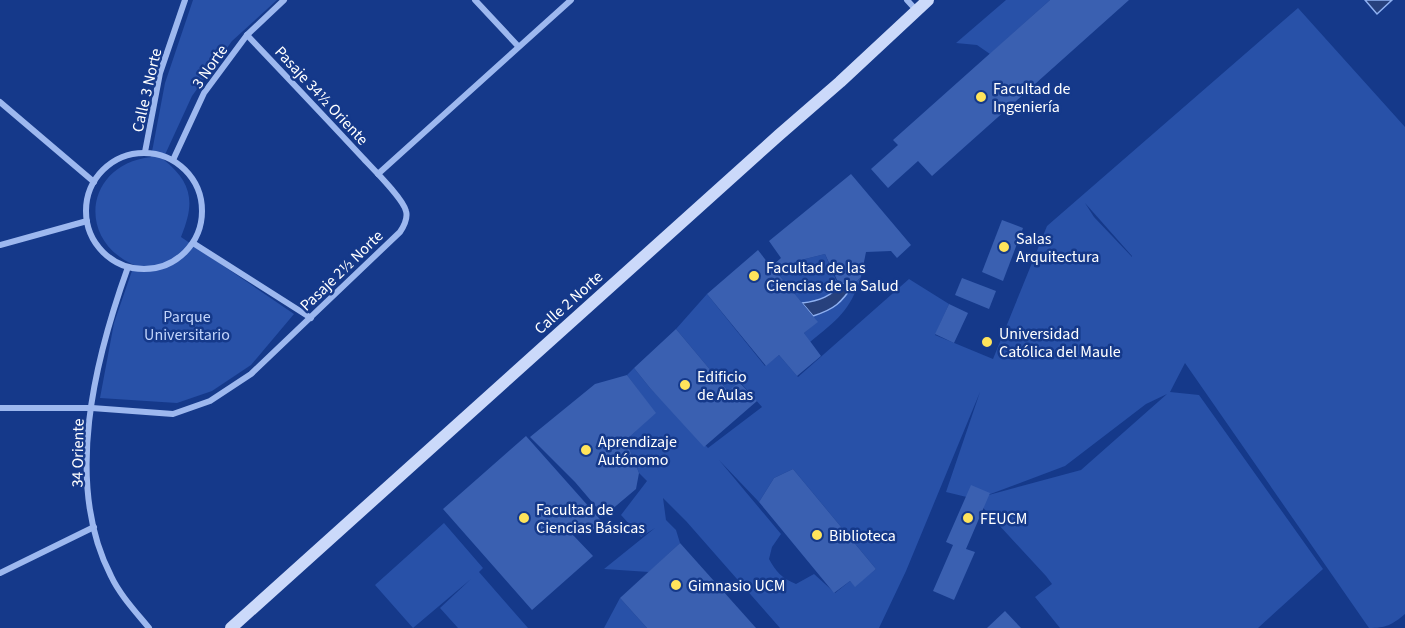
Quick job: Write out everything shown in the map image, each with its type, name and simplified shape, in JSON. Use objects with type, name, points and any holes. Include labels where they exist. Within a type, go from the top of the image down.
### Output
[{"type":"main road","name":"Calle 2 Norte","points":[[231,628],[840,82],[928,0]]},
{"type":"street","name":"Calle 3 Norte","points":[[146,153],[160,73],[185,0]]},
{"type":"street","name":"3 Norte","points":[[173,160],[204,93],[247,35],[285,0]]},
{"type":"street","points":[[475,0],[518,46]]},
{"type":"street","points":[[378,174],[571,0]]},
{"type":"street","points":[[907,0],[916,11]]},
{"type":"street","name":"Pasaje 34½ Oriente","points":[[247,35],[378,174]]},
{"type":"street","points":[[0,102],[94,182]]},
{"type":"street","points":[[132,154],[160,154],[173,160],[186,169],[196,184],[202,203],[202,221],[193,243],[180,257],[165,266],[146,269],[128,267],[114,261],[98,246],[89,232],[87,198],[94,182],[104,168],[132,154]]},
{"type":"street","name":"Pasaje 2½ Norte","points":[[0,408],[92,408],[173,414],[210,401],[251,374],[400,232],[405,223],[406,210],[378,174]]},
{"type":"street","points":[[0,245],[87,221]]},
{"type":"street","points":[[193,243],[311,318]]},
{"type":"street","name":"34 Oriente","points":[[128,267],[104,343],[88,433],[88,480],[94,527],[111,577],[149,628]]},
{"type":"street","points":[[0,573],[94,527]]},
{"type":"green space","name":"Parque Universitario","points":[[193,0],[277,0],[232,41],[192,96],[163,159],[186,185],[189,204],[181,237],[294,314],[251,365],[212,391],[177,403],[100,398],[114,323],[134,265],[115,253],[103,238],[96,221],[96,204],[102,187],[113,173],[129,163],[151,157],[165,83]]},
{"type":"green space","points":[[1006,0],[1050,0],[990,54],[977,45],[956,43]]},
{"type":"green space","points":[[1298,8],[1405,127],[1405,614],[1388,625],[1369,628],[1185,363],[1170,392],[1199,395],[1323,569],[1258,628],[1060,628],[1035,597],[1052,584],[1046,576],[975,499],[946,492],[980,392],[906,571],[879,628],[780,628],[663,498],[666,520],[676,530],[680,543],[649,572],[604,569],[655,528],[641,537],[621,515],[647,481],[639,473],[626,440],[655,413],[627,375],[634,368],[650,388],[708,448],[762,407],[740,382],[728,391],[676,329],[707,294],[765,366],[779,355],[798,377],[909,279],[949,304],[935,335],[993,359],[1047,226]],"holes":[[[1085,203],[1132,256],[1132,257],[1094,217]],[[1167,394],[1081,470],[985,496],[1065,466],[1146,404]],[[719,460],[759,502],[774,478],[793,469],[876,569],[855,586],[850,581],[835,593],[814,574],[796,584],[780,574],[769,559],[772,547],[781,534]]]},
{"type":"green space","points":[[825,254],[836,280],[843,283],[825,297],[802,303],[779,275],[797,261]]},
{"type":"green space","points":[[861,277],[857,289],[842,314],[810,342],[804,333],[817,322],[813,316],[837,305]]},
{"type":"green space","points":[[444,523],[483,568],[479,572],[528,628],[458,628],[440,608],[471,579],[413,628],[375,585]]},
{"type":"green space","points":[[620,598],[647,628],[604,628]]},
{"type":"shaded area","points":[[1365,0],[1392,0],[1377,14]]},
{"type":"shaded area","points":[[843,283],[854,284],[841,301],[827,311],[813,316],[802,303],[825,297]]},
{"type":"building","name":"Facultad de Ingeniería","points":[[1050,0],[1129,0],[932,176],[918,161],[888,188],[871,169],[898,145],[893,140]]},
{"type":"building","name":"Facultad de las Ciencias de la Salud","points":[[851,174],[911,245],[897,258],[891,251],[866,252],[861,277],[854,284],[846,285],[837,280],[825,254],[797,261],[779,275],[818,322],[804,333],[821,356],[797,376],[779,355],[766,366],[707,294],[758,250],[771,267],[781,258],[769,241]]},
{"type":"building","name":"Salas Arquitectura","points":[[1002,220],[1023,228],[1003,281],[982,272]]},
{"type":"building","name":"Salas Arquitectura","points":[[962,278],[996,291],[989,309],[955,295]]},
{"type":"building","points":[[949,304],[968,313],[954,343],[935,334]]},
{"type":"building","name":"Edificio de Aulas","points":[[676,329],[728,391],[739,382],[757,401],[704,447],[634,368]]},
{"type":"building","name":"Aprendizaje Autónomo","points":[[627,375],[656,413],[626,440],[639,473],[636,489],[604,516],[575,482],[530,437],[595,384]]},
{"type":"building","name":"Facultad de Ciencias Básicas","points":[[526,436],[606,526],[573,535],[593,556],[532,610],[443,509]]},
{"type":"building","name":"Biblioteca","points":[[793,469],[876,569],[855,587],[850,581],[834,593],[759,502],[774,478]]},
{"type":"building","name":"FEUCM","points":[[971,485],[990,493],[966,549],[975,552],[954,600],[933,591],[953,545],[946,542]]},
{"type":"building","name":"Gimnasio UCM","points":[[680,543],[756,628],[647,628],[620,598]]},
{"type":"building","points":[[1005,611],[1021,628],[987,628]]},
{"type":"place","name":"Facultad de Ingeniería","points":[[981,97]]},
{"type":"place","name":"Salas Arquitectura","points":[[1004,247]]},
{"type":"place","name":"Facultad de las Ciencias de la Salud","points":[[754,276]]},
{"type":"place","name":"Universidad Católica del Maule","points":[[987,342]]},
{"type":"place","name":"Edificio de Aulas","points":[[685,385]]},
{"type":"place","name":"Aprendizaje Autónomo","points":[[586,450]]},
{"type":"place","name":"Facultad de Ciencias Básicas","points":[[524,518]]},
{"type":"place","name":"FEUCM","points":[[968,518]]},
{"type":"place","name":"Biblioteca","points":[[817,535]]},
{"type":"place","name":"Gimnasio UCM","points":[[676,585]]}]
